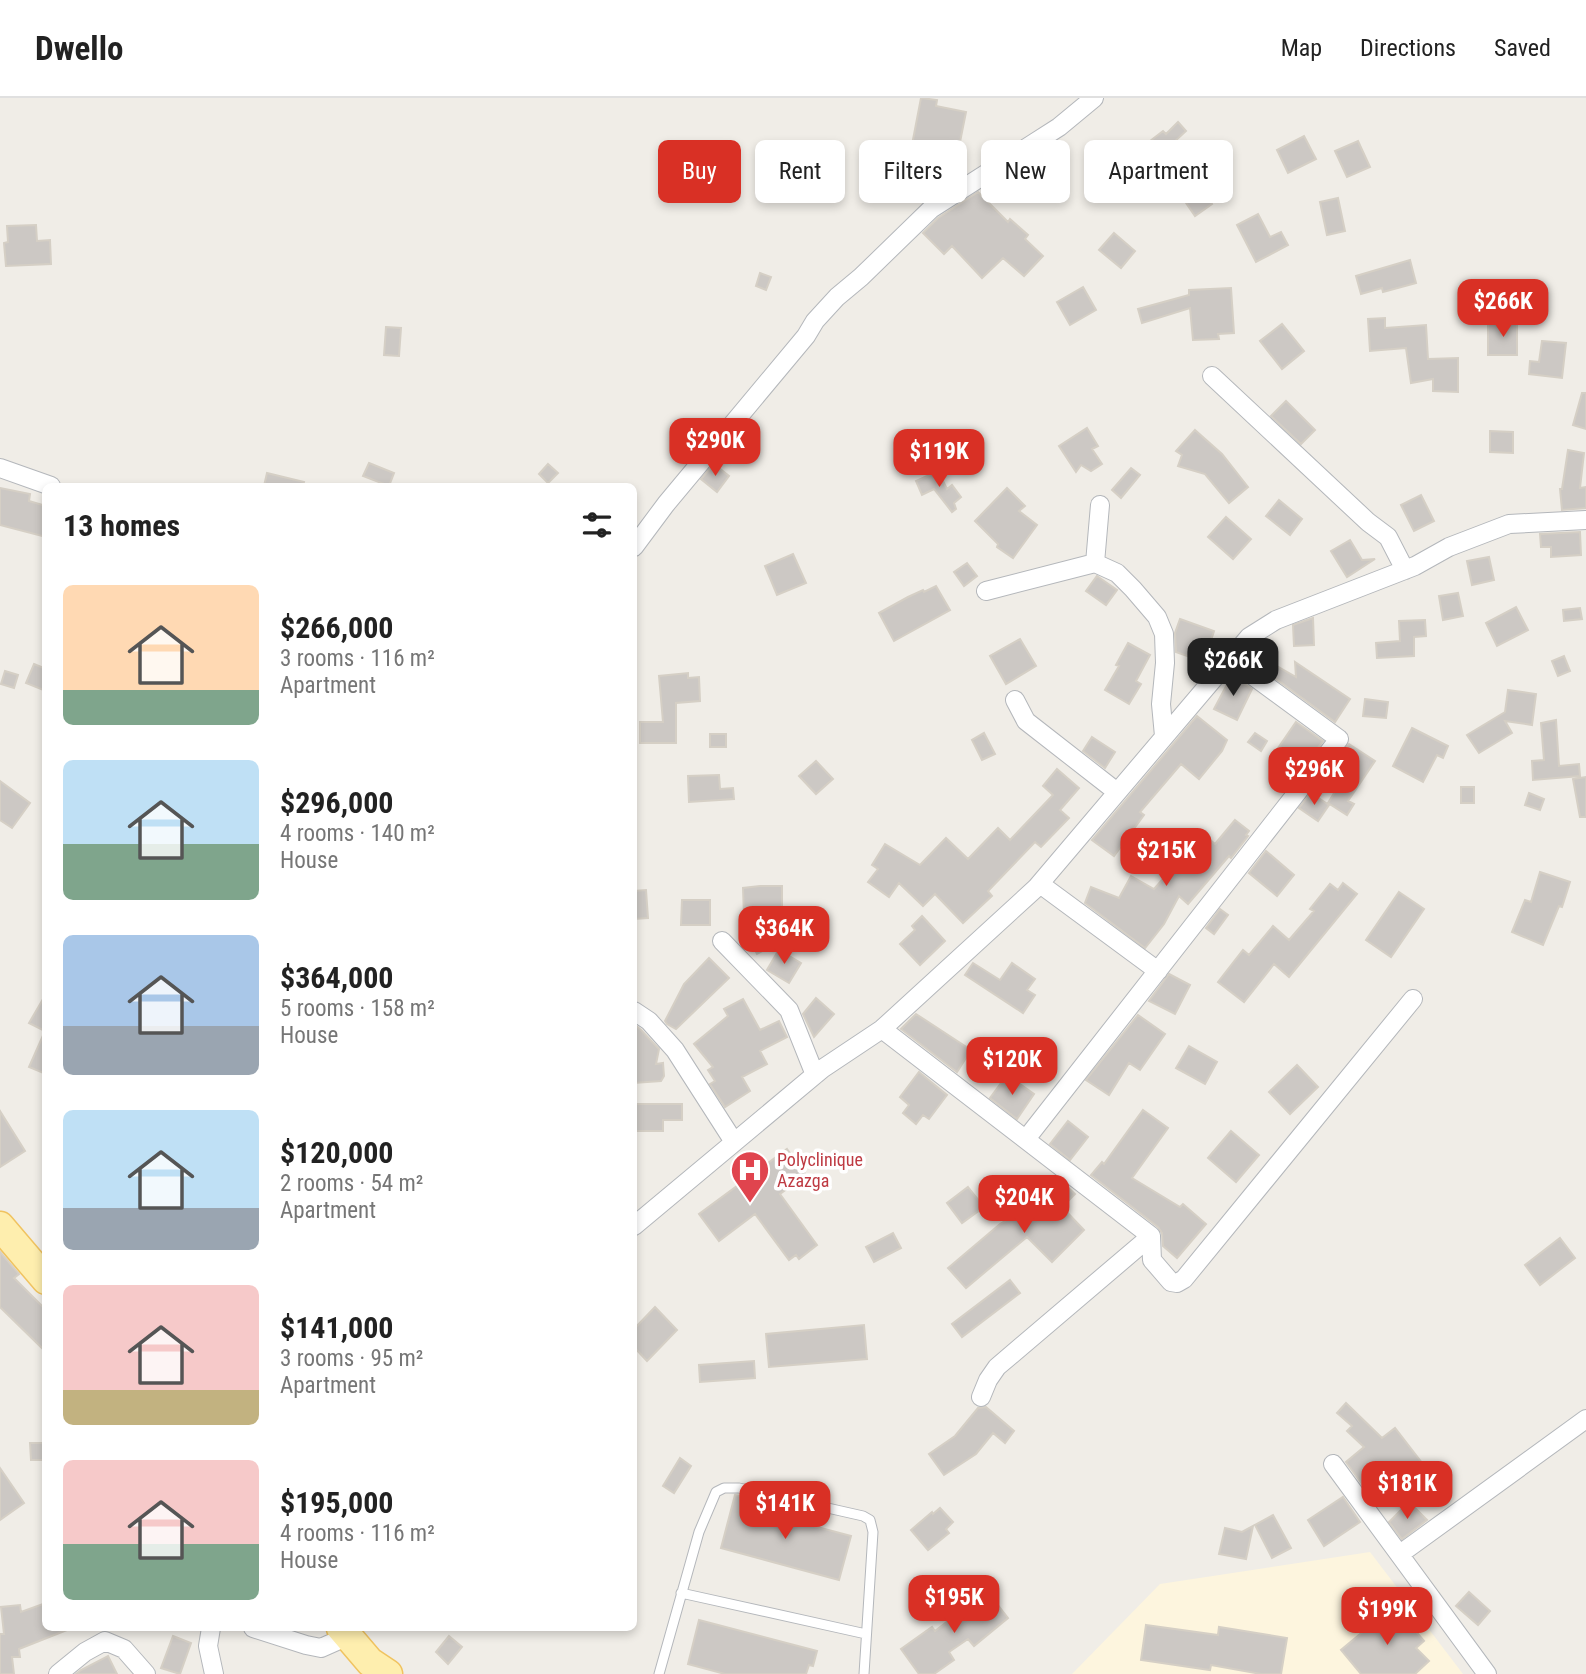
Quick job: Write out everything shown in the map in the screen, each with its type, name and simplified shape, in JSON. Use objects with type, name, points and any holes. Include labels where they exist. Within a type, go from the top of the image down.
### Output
[{"type":"main road","points":[[0,1226],[42,1275]]},
{"type":"main road","points":[[344,1632],[370,1662],[388,1674]]},
{"type":"street","points":[[637,543],[666,504],[806,336],[815,321],[837,298],[930,209],[1059,127],[1094,98]]},
{"type":"street","points":[[1212,376],[1368,522],[1388,537],[1405,570]]},
{"type":"street","points":[[0,468],[42,483]]},
{"type":"street","points":[[1096,563],[1100,505]]},
{"type":"street","points":[[637,1223],[815,1075],[882,1029],[1040,884],[1249,637],[1276,620],[1405,570],[1449,547],[1509,524],[1586,520]]},
{"type":"street","points":[[986,591],[1096,563],[1117,573],[1157,617],[1164,634],[1165,663],[1161,705],[1164,736]]},
{"type":"street","points":[[1026,1139],[1339,739],[1230,659]]},
{"type":"street","points":[[1015,700],[1026,721],[1117,792]]},
{"type":"street","points":[[1040,884],[1158,971]]},
{"type":"street","points":[[722,941],[789,1010],[815,1075]]},
{"type":"street","points":[[882,1029],[1151,1236],[1152,1260],[1171,1282],[1177,1283],[1184,1279],[1413,999]]},
{"type":"street","points":[[637,1013],[649,1021],[675,1050],[734,1142]]},
{"type":"street","points":[[981,1397],[997,1367],[1151,1236]]},
{"type":"street","points":[[1400,1554],[1586,1419]]},
{"type":"street","points":[[1333,1464],[1487,1674]]},
{"type":"street","points":[[210,1631],[208,1646],[214,1674]]},
{"type":"street","points":[[263,1631],[321,1648],[344,1632]]},
{"type":"street","points":[[58,1674],[85,1652],[104,1641],[124,1650],[146,1674]]},
{"type":"lane","points":[[659,1674],[699,1532],[716,1492],[739,1488],[863,1516],[870,1520],[873,1532],[864,1674]]},
{"type":"lane","points":[[681,1593],[866,1634]]},
{"type":"shaded area","points":[[1370,1552],[1463,1674],[1072,1674],[1160,1584]]},
{"type":"building","points":[[921,98],[937,100],[936,106],[966,112],[960,140],[913,140]]},
{"type":"building","points":[[1178,122],[1186,131],[1176,140],[1151,140],[1163,131],[1166,134]]},
{"type":"building","points":[[1304,136],[1316,159],[1288,173],[1277,150]]},
{"type":"building","points":[[1358,141],[1370,167],[1347,177],[1335,151]]},
{"type":"building","points":[[978,192],[981,195],[981,203],[989,203],[1008,222],[1010,219],[1028,235],[1025,239],[1043,256],[1024,276],[1003,258],[982,278],[952,246],[944,254],[923,233],[938,218],[961,203],[967,203],[967,199]]},
{"type":"building","points":[[1338,198],[1345,231],[1327,235],[1320,202]]},
{"type":"building","points":[[1186,203],[1211,203],[1212,204],[1195,216]]},
{"type":"building","points":[[1258,214],[1270,237],[1281,232],[1288,245],[1256,262],[1237,225]]},
{"type":"building","points":[[36,225],[37,241],[50,240],[51,264],[6,266],[4,243],[8,242],[7,226]]},
{"type":"building","points":[[1114,233],[1135,251],[1121,268],[1099,250]]},
{"type":"building","points":[[1410,260],[1416,283],[1383,292],[1382,288],[1361,294],[1356,276]]},
{"type":"building","points":[[760,273],[771,277],[766,290],[756,286]]},
{"type":"building","points":[[1083,287],[1096,310],[1070,325],[1057,302]]},
{"type":"building","points":[[1231,288],[1234,333],[1218,334],[1219,339],[1193,340],[1190,308],[1142,323],[1138,309],[1189,295],[1189,290]]},
{"type":"building","points":[[1385,318],[1385,328],[1426,325],[1428,359],[1458,358],[1458,392],[1433,391],[1433,379],[1411,383],[1406,348],[1370,351],[1368,319]]},
{"type":"building","points":[[1488,323],[1517,323],[1517,355],[1488,355]]},
{"type":"building","points":[[1282,324],[1304,351],[1282,369],[1260,341]]},
{"type":"building","points":[[386,327],[401,328],[399,356],[384,355]]},
{"type":"building","points":[[1542,341],[1566,343],[1562,378],[1529,374],[1530,361],[1539,362]]},
{"type":"building","points":[[1582,393],[1586,393],[1586,429],[1573,425]]},
{"type":"building","points":[[1286,401],[1315,430],[1301,444],[1271,416]]},
{"type":"building","points":[[1087,428],[1098,446],[1092,449],[1102,464],[1091,471],[1081,465],[1076,472],[1059,446]]},
{"type":"building","points":[[1195,430],[1222,454],[1248,487],[1229,503],[1205,474],[1178,466],[1182,455],[1176,451]]},
{"type":"building","points":[[1490,431],[1513,432],[1513,453],[1490,452]]},
{"type":"building","points":[[1568,450],[1584,453],[1580,488],[1586,487],[1586,508],[1562,510],[1560,489]]},
{"type":"building","points":[[369,463],[394,473],[390,483],[381,483],[363,476]]},
{"type":"building","points":[[548,464],[558,473],[548,483],[539,474]]},
{"type":"building","points":[[714,464],[729,476],[717,492],[701,479]]},
{"type":"building","points":[[1131,468],[1140,475],[1121,498],[1112,490]]},
{"type":"building","points":[[938,471],[947,489],[952,485],[961,497],[954,503],[956,509],[952,512],[934,489],[922,495],[916,481]]},
{"type":"building","points":[[267,473],[304,482],[304,483],[265,483]]},
{"type":"building","points":[[0,488],[30,494],[29,501],[42,505],[42,536],[0,525]]},
{"type":"building","points":[[1007,488],[1025,506],[1019,511],[1037,525],[1013,558],[997,547],[998,544],[975,521]]},
{"type":"building","points":[[1421,495],[1434,521],[1414,531],[1401,505]]},
{"type":"building","points":[[1279,500],[1302,519],[1290,535],[1266,516]]},
{"type":"building","points":[[1226,517],[1251,539],[1233,559],[1208,537]]},
{"type":"building","points":[[1580,532],[1581,555],[1551,557],[1551,547],[1541,547],[1540,534]]},
{"type":"building","points":[[1350,540],[1362,560],[1375,559],[1347,577],[1331,551]]},
{"type":"building","points":[[793,554],[806,583],[777,595],[765,566]]},
{"type":"building","points":[[1489,557],[1494,580],[1472,585],[1467,561]]},
{"type":"building","points":[[967,563],[977,576],[964,586],[954,572]]},
{"type":"building","points":[[1097,576],[1117,590],[1106,605],[1086,591]]},
{"type":"building","points":[[936,586],[950,610],[894,641],[879,613]]},
{"type":"building","points":[[1458,593],[1463,616],[1443,620],[1439,596]]},
{"type":"building","points":[[1516,607],[1528,630],[1497,646],[1486,623]]},
{"type":"building","points":[[1580,608],[1582,619],[1564,621],[1563,610]]},
{"type":"building","points":[[1313,618],[1314,645],[1294,646],[1293,625]]},
{"type":"building","points":[[1180,619],[1214,631],[1204,662],[1176,652],[1175,633]]},
{"type":"building","points":[[1425,620],[1426,636],[1414,637],[1414,656],[1377,658],[1376,643],[1400,641],[1399,621]]},
{"type":"building","points":[[1020,639],[1036,666],[1006,684],[990,656]]},
{"type":"building","points":[[1128,643],[1150,655],[1136,681],[1141,684],[1129,704],[1105,690]]},
{"type":"building","points":[[1254,653],[1296,677],[1295,662],[1350,699],[1335,722],[1250,660]]},
{"type":"building","points":[[1564,656],[1570,671],[1558,676],[1552,661]]},
{"type":"building","points":[[34,664],[42,667],[42,689],[26,683]]},
{"type":"building","points":[[5,671],[18,675],[14,688],[1,684]]},
{"type":"building","points":[[688,673],[688,678],[699,677],[700,701],[676,703],[676,743],[640,743],[640,722],[663,722],[659,676]]},
{"type":"building","points":[[1232,675],[1252,689],[1237,720],[1214,709]]},
{"type":"building","points":[[1508,690],[1536,694],[1532,725],[1505,721],[1512,733],[1479,753],[1467,735],[1505,712]]},
{"type":"building","points":[[1365,699],[1388,702],[1386,718],[1363,716]]},
{"type":"building","points":[[1197,716],[1227,740],[1222,751],[1199,779],[1181,764],[1140,812],[1144,815],[1114,856],[1092,840]]},
{"type":"building","points":[[1556,720],[1559,766],[1579,764],[1580,776],[1533,780],[1532,761],[1544,760],[1541,723]]},
{"type":"building","points":[[1296,722],[1323,741],[1310,758],[1306,755],[1299,767],[1276,751]]},
{"type":"building","points":[[1412,728],[1448,746],[1443,758],[1437,755],[1423,782],[1393,766]]},
{"type":"building","points":[[984,733],[995,754],[982,760],[972,740]]},
{"type":"building","points":[[1255,733],[1267,741],[1261,751],[1248,742]]},
{"type":"building","points":[[710,734],[726,734],[726,747],[710,747]]},
{"type":"building","points":[[1092,737],[1115,752],[1105,768],[1083,751]]},
{"type":"building","points":[[1349,744],[1375,761],[1348,801],[1354,804],[1347,815],[1328,803],[1342,780],[1329,770]]},
{"type":"building","points":[[816,761],[833,779],[816,794],[799,776]]},
{"type":"building","points":[[1057,769],[1079,788],[1060,810],[1069,818],[1041,847],[1035,842],[988,891],[992,896],[963,923],[935,894],[923,906],[899,883],[889,897],[868,882],[878,869],[872,865],[885,844],[920,865],[946,838],[968,859],[998,828],[1010,840],[1053,795],[1043,786]]},
{"type":"building","points":[[719,775],[720,789],[733,788],[734,799],[689,802],[688,776]]},
{"type":"building","points":[[1586,777],[1586,817],[1580,817],[1573,779]]},
{"type":"building","points":[[0,781],[30,803],[12,828],[0,820]]},
{"type":"building","points":[[1461,787],[1474,787],[1474,803],[1461,803]]},
{"type":"building","points":[[1311,793],[1329,805],[1318,821],[1299,808]]},
{"type":"building","points":[[1529,793],[1544,799],[1540,810],[1525,805]]},
{"type":"building","points":[[1235,820],[1249,831],[1246,835],[1248,836],[1188,904],[1179,896],[1164,924],[1145,948],[1085,903],[1091,887],[1119,898],[1131,876],[1154,889],[1203,834],[1215,844]]},
{"type":"building","points":[[1266,851],[1294,875],[1277,896],[1249,873]]},
{"type":"building","points":[[1540,872],[1570,882],[1562,907],[1559,906],[1543,945],[1512,932],[1525,900],[1531,902]]},
{"type":"building","points":[[1343,883],[1357,894],[1289,977],[1274,964],[1244,1002],[1218,982],[1243,950],[1249,955],[1273,926],[1289,940],[1314,911],[1310,909],[1330,884],[1338,890]]},
{"type":"building","points":[[782,886],[782,916],[744,917],[743,888]]},
{"type":"building","points":[[646,890],[648,918],[637,919],[637,891]]},
{"type":"building","points":[[1399,892],[1424,909],[1391,957],[1366,940]]},
{"type":"building","points":[[682,900],[710,900],[710,925],[681,925]]},
{"type":"building","points":[[1220,909],[1228,915],[1214,934],[1206,928]]},
{"type":"building","points":[[922,916],[945,941],[920,965],[900,944],[915,930],[912,926]]},
{"type":"building","points":[[773,932],[779,942],[757,954],[752,944]]},
{"type":"building","points":[[781,946],[786,954],[801,963],[789,983],[767,970]]},
{"type":"building","points":[[709,958],[729,978],[676,1029],[665,1021],[684,984]]},
{"type":"building","points":[[973,963],[1000,980],[1012,963],[1035,979],[1027,990],[1035,995],[1023,1013],[965,975]]},
{"type":"building","points":[[1169,974],[1190,985],[1175,1014],[1149,1001]]},
{"type":"building","points":[[816,998],[834,1014],[814,1037],[803,1014]]},
{"type":"building","points":[[743,999],[760,1030],[779,1021],[787,1037],[760,1051],[767,1064],[742,1077],[750,1091],[725,1107],[710,1084],[715,1081],[708,1070],[713,1067],[694,1044],[728,1016],[724,1009]]},
{"type":"building","points":[[42,1001],[42,1030],[29,1023]]},
{"type":"building","points":[[916,1014],[971,1050],[957,1072],[901,1029]]},
{"type":"building","points":[[1138,1015],[1165,1034],[1140,1070],[1129,1063],[1109,1095],[1086,1080]]},
{"type":"building","points":[[637,1027],[659,1049],[656,1064],[663,1063],[664,1076],[661,1081],[637,1083]]},
{"type":"building","points":[[42,1038],[42,1072],[29,1067]]},
{"type":"building","points":[[1189,1046],[1217,1062],[1205,1084],[1176,1068]]},
{"type":"building","points":[[1297,1065],[1318,1087],[1290,1114],[1269,1092]]},
{"type":"building","points":[[919,1072],[947,1095],[929,1119],[923,1115],[916,1124],[903,1113],[909,1105],[900,1097]]},
{"type":"building","points":[[1007,1075],[1034,1094],[1017,1119],[990,1098]]},
{"type":"building","points":[[637,1104],[682,1104],[682,1120],[663,1120],[663,1131],[637,1131]]},
{"type":"building","points":[[1143,1110],[1168,1128],[1132,1178],[1180,1207],[1183,1204],[1206,1224],[1177,1258],[1163,1246],[1162,1233],[1158,1227],[1091,1175],[1102,1162],[1104,1164]]},
{"type":"building","points":[[0,1111],[25,1151],[0,1167]]},
{"type":"building","points":[[1068,1121],[1088,1137],[1070,1160],[1050,1144]]},
{"type":"building","points":[[1231,1131],[1259,1155],[1236,1182],[1208,1158]]},
{"type":"building","name":"Polyclinique Azazga","points":[[787,1149],[806,1175],[780,1194],[817,1245],[799,1259],[796,1255],[789,1260],[755,1214],[719,1241],[699,1214]]},
{"type":"building","points":[[1059,1179],[1075,1194],[1062,1207],[1084,1230],[1052,1262],[1027,1237],[966,1288],[948,1268],[1000,1224],[1032,1205]]},
{"type":"building","points":[[968,1187],[984,1207],[962,1223],[947,1203]]},
{"type":"building","points":[[893,1233],[901,1248],[874,1262],[866,1247]]},
{"type":"building","points":[[1560,1238],[1575,1258],[1540,1285],[1525,1265]]},
{"type":"building","points":[[0,1252],[19,1274],[14,1278],[42,1306],[42,1348],[0,1307]]},
{"type":"building","points":[[1010,1280],[1020,1293],[962,1337],[952,1324]]},
{"type":"building","points":[[655,1307],[677,1330],[647,1361],[637,1350],[637,1326]]},
{"type":"building","points":[[864,1325],[867,1359],[769,1367],[766,1334]]},
{"type":"building","points":[[754,1361],[755,1378],[700,1382],[699,1365]]},
{"type":"building","points":[[1346,1403],[1382,1438],[1395,1428],[1426,1468],[1401,1488],[1395,1481],[1373,1499],[1346,1462],[1364,1447],[1347,1431],[1352,1426],[1337,1413]]},
{"type":"building","points":[[986,1407],[1014,1431],[1005,1443],[993,1433],[976,1454],[944,1475],[929,1454],[955,1436],[978,1408]]},
{"type":"building","points":[[30,1443],[42,1443],[42,1460],[31,1460]]},
{"type":"building","points":[[680,1458],[691,1466],[674,1493],[663,1486]]},
{"type":"building","points":[[0,1468],[24,1503],[0,1520]]},
{"type":"building","points":[[735,1495],[747,1497],[746,1508],[851,1536],[839,1580],[721,1548]]},
{"type":"building","points":[[1343,1497],[1360,1522],[1324,1546],[1308,1520]]},
{"type":"building","points":[[1409,1502],[1427,1520],[1402,1539],[1389,1522]]},
{"type":"building","points":[[940,1508],[953,1522],[946,1529],[949,1533],[928,1550],[911,1530]]},
{"type":"building","points":[[1273,1515],[1291,1548],[1272,1558],[1255,1525]]},
{"type":"building","points":[[1253,1526],[1246,1559],[1219,1554],[1225,1528],[1242,1532]]},
{"type":"building","points":[[987,1591],[1008,1618],[974,1646],[968,1639],[949,1652],[954,1660],[934,1674],[919,1674],[901,1649],[932,1627],[935,1631]]},
{"type":"building","points":[[1469,1592],[1490,1611],[1478,1625],[1456,1606]]},
{"type":"building","points":[[42,1604],[42,1631],[64,1631],[19,1649],[20,1657],[12,1657],[14,1674],[0,1674],[0,1634],[4,1634],[1,1607],[20,1605],[21,1612]]},
{"type":"building","points":[[1394,1606],[1424,1641],[1416,1648],[1429,1661],[1415,1674],[1361,1674],[1341,1650]]},
{"type":"building","points":[[699,1620],[817,1651],[813,1666],[809,1665],[806,1674],[725,1674],[688,1664]]},
{"type":"building","points":[[1146,1625],[1218,1635],[1219,1627],[1287,1638],[1281,1674],[1261,1674],[1211,1665],[1210,1670],[1141,1660]]},
{"type":"building","points":[[173,1636],[191,1643],[180,1674],[161,1668]]},
{"type":"building","points":[[449,1636],[462,1647],[448,1664],[436,1652]]},
{"type":"building","points":[[108,1656],[117,1674],[76,1674],[81,1670]]},
{"type":"place","name":"Polyclinique Azazga","points":[[750,1204]]}]
